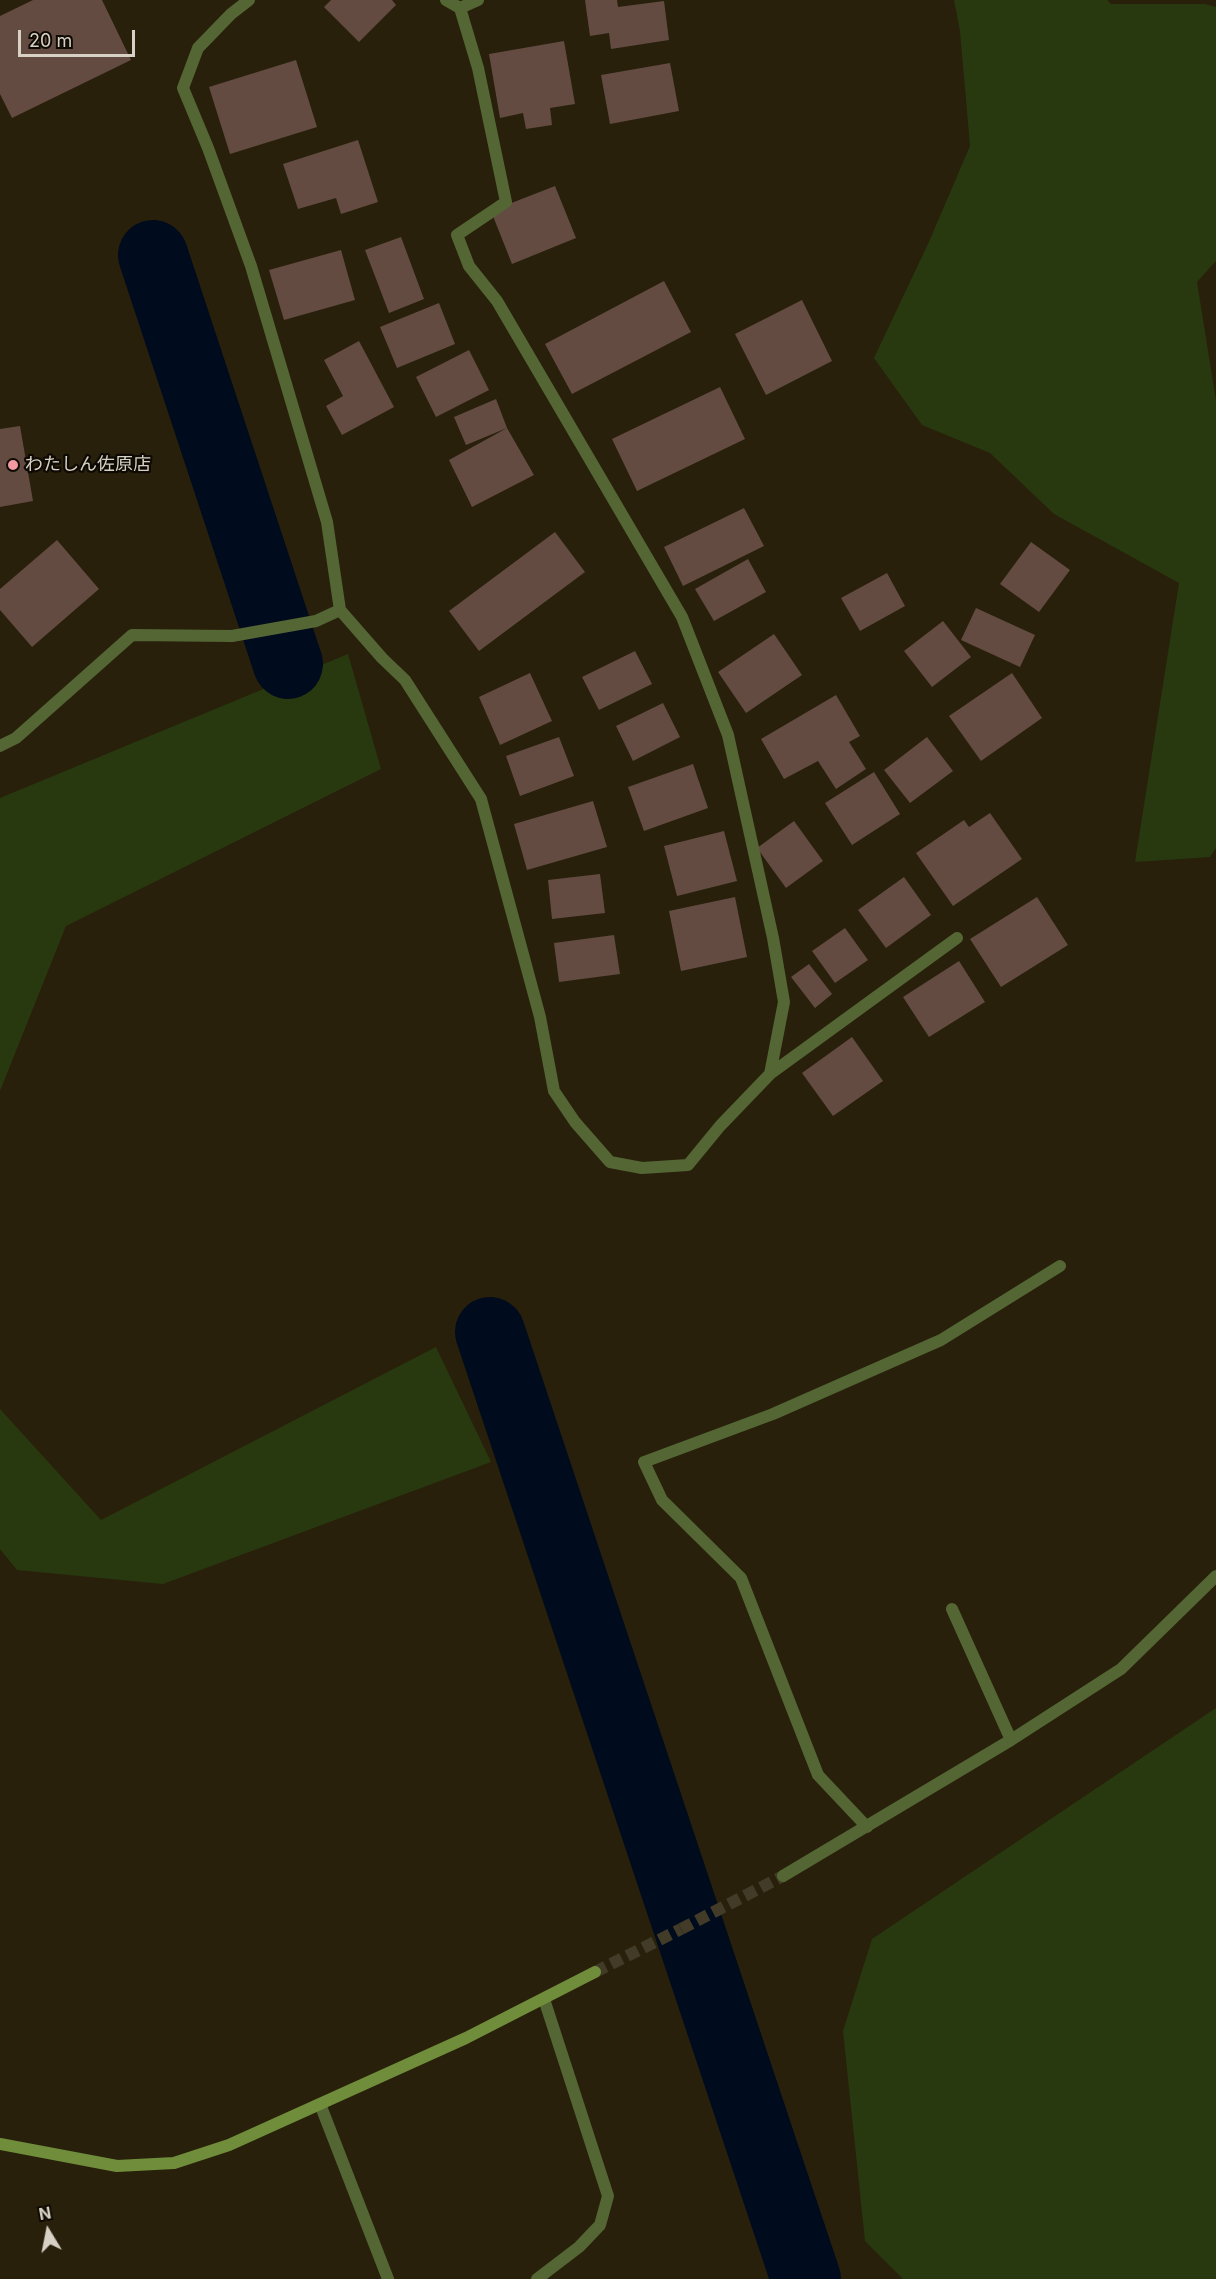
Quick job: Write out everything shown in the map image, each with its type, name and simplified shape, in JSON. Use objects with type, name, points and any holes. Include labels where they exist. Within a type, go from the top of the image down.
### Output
[{"type":"street","points":[[249,0],[231,14],[198,48],[183,87],[251,266],[327,522],[340,610],[382,658],[405,680],[481,800],[540,1017],[554,1091],[575,1122],[610,1162],[642,1168],[688,1165],[720,1126],[770,1074],[957,938]]},
{"type":"street","points":[[446,0],[460,8],[478,68],[506,202],[457,235],[469,266],[497,301],[682,617],[728,735],[773,938],[784,1002],[770,1074]]},
{"type":"street","points":[[460,8],[478,0]]},
{"type":"street","points":[[0,746],[16,738],[132,635],[232,636],[316,621],[340,610]]},
{"type":"street","points":[[867,1827],[818,1774],[741,1578],[662,1500],[644,1462],[772,1414],[941,1340],[1059,1266]]},
{"type":"street","points":[[783,1876],[1011,1740],[1121,1669],[1216,1576]]},
{"type":"street","points":[[951,1609],[1011,1740]]},
{"type":"street","points":[[0,2144],[117,2166],[174,2163],[229,2145],[466,2038],[595,1972]]},
{"type":"street","points":[[537,2279],[579,2247],[600,2225],[608,2196],[544,1999]]},
{"type":"street","points":[[320,2104],[388,2279]]},
{"type":"green space","points":[[954,0],[1107,0],[1111,4],[1205,4],[1216,7],[1216,261],[1197,282],[1216,401],[1216,848],[1210,857],[1135,862],[1179,583],[1054,514],[990,453],[922,425],[874,358],[928,244],[970,146],[960,31]]},
{"type":"green space","points":[[348,654],[381,769],[66,926],[0,1091],[0,798]]},
{"type":"green space","points":[[436,1347],[491,1462],[163,1584],[17,1570],[0,1549],[0,1409],[101,1520]]},
{"type":"green space","points":[[1216,1708],[1216,2279],[903,2279],[865,2241],[843,2031],[872,1939]]},
{"type":"building","points":[[33,0],[102,0],[131,60],[12,118],[0,94],[0,16]]},
{"type":"building","points":[[331,0],[392,0],[396,5],[359,42],[324,7]]},
{"type":"building","points":[[585,0],[617,0],[618,7],[664,1],[669,40],[611,49],[609,33],[590,36]]},
{"type":"building","points":[[564,41],[575,104],[550,108],[552,125],[526,129],[523,113],[500,118],[489,54]]},
{"type":"building","points":[[296,60],[317,127],[230,154],[209,87]]},
{"type":"building","points":[[670,63],[679,111],[610,124],[601,75]]},
{"type":"building","points":[[358,140],[378,202],[341,214],[336,198],[298,209],[283,164]]},
{"type":"building","points":[[555,186],[576,238],[512,264],[491,211]]},
{"type":"building","points":[[401,237],[424,299],[389,313],[365,250]]},
{"type":"building","points":[[341,250],[355,300],[284,320],[269,270]]},
{"type":"building","points":[[664,281],[691,332],[572,394],[545,344]]},
{"type":"building","points":[[802,300],[832,361],[766,395],[735,334]]},
{"type":"building","points":[[439,303],[455,344],[397,368],[380,327]]},
{"type":"building","points":[[359,341],[394,407],[342,435],[326,406],[343,396],[324,360]]},
{"type":"building","points":[[469,350],[489,390],[436,417],[416,377]]},
{"type":"building","points":[[720,387],[745,439],[637,491],[612,439]]},
{"type":"building","points":[[496,399],[507,428],[466,445],[454,417]]},
{"type":"building","name":"わたしん佐原店","points":[[20,426],[33,501],[0,507],[0,429]]},
{"type":"building","points":[[507,428],[534,475],[472,507],[449,460]]},
{"type":"building","points":[[744,508],[764,546],[683,586],[664,547]]},
{"type":"building","points":[[555,532],[585,572],[479,651],[449,611]]},
{"type":"building","points":[[57,540],[99,589],[32,647],[0,610],[0,589]]},
{"type":"building","points":[[1031,542],[1070,570],[1039,612],[1000,584]]},
{"type":"building","points":[[748,559],[766,592],[714,621],[695,589]]},
{"type":"building","points":[[887,573],[905,606],[860,631],[841,598]]},
{"type":"building","points":[[976,608],[1035,635],[1020,667],[961,640]]},
{"type":"building","points":[[943,621],[971,657],[932,687],[904,651]]},
{"type":"building","points":[[774,634],[802,675],[746,713],[718,672]]},
{"type":"building","points":[[635,651],[652,684],[599,710],[582,677]]},
{"type":"building","points":[[530,673],[552,721],[500,745],[479,697]]},
{"type":"building","points":[[1012,673],[1042,718],[981,761],[949,716]]},
{"type":"building","points":[[836,695],[860,736],[849,742],[866,769],[836,789],[818,761],[784,779],[761,739]]},
{"type":"building","points":[[663,703],[680,737],[633,761],[616,726]]},
{"type":"building","points":[[559,737],[574,776],[520,796],[506,756]]},
{"type":"building","points":[[927,737],[953,771],[910,803],[884,770]]},
{"type":"building","points":[[693,764],[708,808],[644,831],[628,787]]},
{"type":"building","points":[[874,772],[900,814],[852,845],[825,803]]},
{"type":"building","points":[[593,801],[607,847],[527,870],[514,824]]},
{"type":"building","points":[[990,813],[1022,859],[953,906],[916,853],[964,820],[969,827]]},
{"type":"building","points":[[794,821],[823,861],[786,888],[757,848]]},
{"type":"building","points":[[724,831],[737,881],[677,896],[664,846]]},
{"type":"building","points":[[600,874],[605,913],[552,919],[548,880]]},
{"type":"building","points":[[904,877],[931,915],[886,948],[858,910]]},
{"type":"building","points":[[735,897],[747,957],[681,971],[669,911]]},
{"type":"building","points":[[1037,897],[1068,945],[1001,987],[970,939]]},
{"type":"building","points":[[845,928],[868,960],[835,983],[812,951]]},
{"type":"building","points":[[614,935],[620,974],[559,982],[554,943]]},
{"type":"building","points":[[959,961],[985,1002],[929,1037],[903,997]]},
{"type":"building","points":[[809,964],[832,994],[815,1008],[791,977]]},
{"type":"building","points":[[852,1037],[883,1081],[833,1116],[802,1073]]},
{"type":"waterway","points":[[153,255],[288,664]]},
{"type":"waterway","points":[[490,1332],[806,2279]]},
{"type":"tunnel","points":[[681,1929],[783,1876]]},
{"type":"tunnel","points":[[595,1972],[681,1929]]},
{"type":"place","name":"わたしん佐原店","points":[[13,465]]}]
